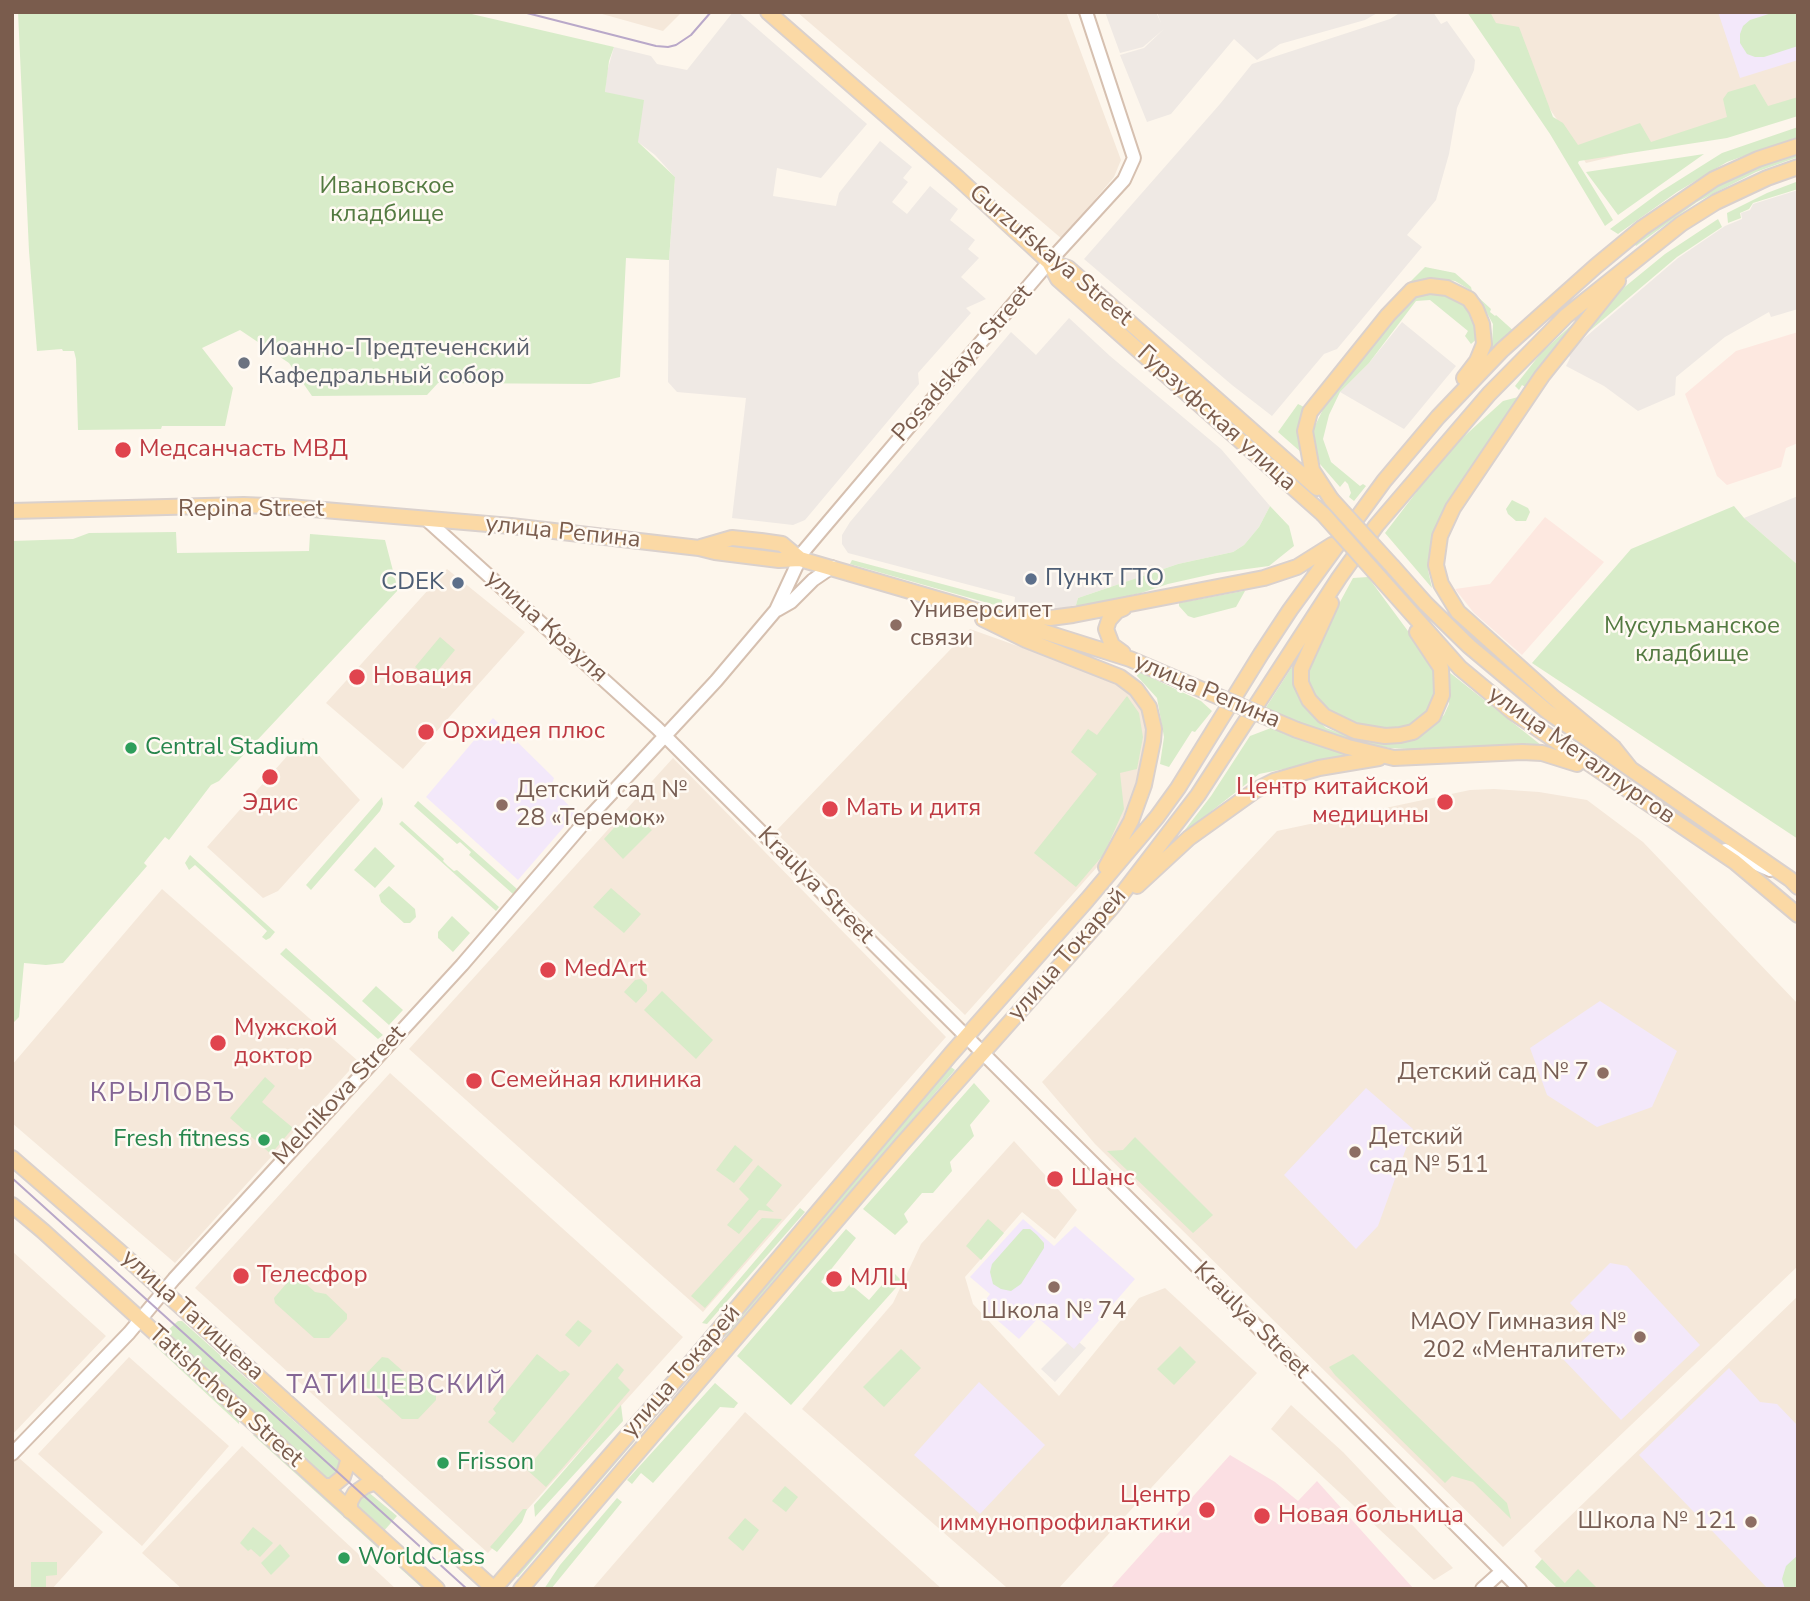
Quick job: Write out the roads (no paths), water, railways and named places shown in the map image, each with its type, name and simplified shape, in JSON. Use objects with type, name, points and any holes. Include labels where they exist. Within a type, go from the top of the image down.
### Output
[{"type":"main road","name":"Gurzufskaya Street","points":[[768,12],[939,161],[1049,262],[1068,268],[1331,499]]},
{"type":"main road","points":[[1087,900],[1178,788],[1261,653],[1384,481],[1438,417],[1512,342],[1601,261],[1642,228],[1714,179],[1758,159],[1798,146]]},
{"type":"main road","points":[[1630,768],[1614,748],[1458,612],[1437,573],[1436,556],[1444,525],[1473,477],[1542,376],[1629,265],[1681,224],[1716,202],[1798,167]]},
{"type":"main road","name":"Гурзуфская улица","points":[[1049,262],[1058,279],[1323,514],[1381,579]]},
{"type":"main road","name":"улица Токарей","points":[[521,1589],[982,1052],[1119,899],[1198,795],[1339,578],[1376,526],[1434,456],[1532,349],[1566,316],[1629,265]]},
{"type":"main road","points":[[1438,417],[1451,392],[1478,361],[1484,335],[1476,309],[1469,299],[1456,291],[1430,286],[1412,290],[1405,296],[1310,412],[1306,431],[1312,470],[1331,499],[1439,618],[1493,668],[1548,712],[1795,883]]},
{"type":"main road","name":"улица Репина","points":[[12,511],[255,506],[510,526],[699,548],[732,538],[782,544],[800,559],[1130,659],[1297,730],[1348,747],[1394,758],[1506,751],[1542,753],[1581,766],[1616,784]]},
{"type":"main road","points":[[965,607],[1050,618],[1132,604],[1265,579],[1306,562],[1342,538]]},
{"type":"main road","points":[[1339,578],[1335,596],[1301,669],[1304,692],[1314,708],[1337,724],[1369,734],[1400,735],[1413,732],[1433,716],[1442,695],[1443,680],[1436,659],[1381,579]]},
{"type":"main road","name":"улица Металлургов","points":[[1381,579],[1440,647],[1513,712],[1735,862],[1798,915]]},
{"type":"main road","points":[[1130,659],[1112,645],[1106,629],[1108,620],[1117,611],[1132,604]]},
{"type":"main road","points":[[965,607],[986,621],[1026,640],[1120,677],[1136,689],[1149,707],[1154,729],[1144,785],[1132,821],[1087,900]]},
{"type":"main road","points":[[1119,899],[1189,838],[1256,790],[1274,781],[1320,768],[1394,758]]},
{"type":"main road","name":"улица Токарей","points":[[494,1589],[694,1359],[966,1036],[1087,900]]},
{"type":"main road","name":"улица Татищева","points":[[12,1158],[494,1589]]},
{"type":"main road","name":"Tatishcheva Street","points":[[12,1205],[437,1589]]},
{"type":"main road","points":[[324,1486],[332,1486],[343,1477],[349,1458]]},
{"type":"main road","points":[[350,1511],[350,1502],[355,1493],[376,1482]]},
{"type":"street","name":"Posadskaya Street","points":[[776,610],[800,559],[819,533],[1049,262],[1124,180],[1133,158],[1086,12]]},
{"type":"street","name":"улица Крауля","points":[[427,520],[665,736]]},
{"type":"street","points":[[776,610],[790,602],[813,580],[832,567]]},
{"type":"street","name":"Melnikova Street","points":[[12,1454],[129,1333],[163,1291],[461,965],[583,824],[716,681],[776,610]]},
{"type":"street","name":"Kraulya Street","points":[[665,736],[966,1036]]},
{"type":"street","points":[[1703,840],[1795,883]]},
{"type":"street","points":[[966,1036],[982,1052]]},
{"type":"street","name":"Kraulya Street","points":[[982,1052],[1520,1589]]},
{"type":"street","points":[[1482,1589],[1502,1571]]},
{"type":"tram line","points":[[523,12],[668,47],[691,35],[711,12]]},
{"type":"tram line","points":[[12,1178],[467,1589]]},
{"type":"place","name":"Иоанно-Предтеченский Кафедральный собор","points":[[244,363]]},
{"type":"place","name":"Медсанчасть МВД","points":[[123,450]]},
{"type":"place","name":"Пункт ГТО","points":[[1031,579]]},
{"type":"place","name":"CDEK","points":[[458,583]]},
{"type":"place","name":"Университет связи","points":[[896,625]]},
{"type":"place","name":"Новация","points":[[357,677]]},
{"type":"place","name":"Орхидея плюс","points":[[426,732]]},
{"type":"place","name":"Central Stadium","points":[[131,748]]},
{"type":"place","name":"Эдис","points":[[270,777]]},
{"type":"place","name":"Центр китайской медицины","points":[[1445,802]]},
{"type":"place","name":"Детский сад № 28 «Теремок»","points":[[502,805]]},
{"type":"place","name":"Мать и дитя","points":[[830,809]]},
{"type":"place","name":"MedArt","points":[[548,970]]},
{"type":"place","name":"Мужской доктор","points":[[218,1043]]},
{"type":"place","name":"Детский сад № 7","points":[[1603,1073]]},
{"type":"place","name":"Семейная клиника","points":[[474,1081]]},
{"type":"place","name":"Fresh fitness","points":[[264,1140]]},
{"type":"place","name":"Детский сад № 511","points":[[1355,1152]]},
{"type":"place","name":"Шанс","points":[[1055,1179]]},
{"type":"place","name":"Телесфор","points":[[241,1276]]},
{"type":"place","name":"МЛЦ","points":[[834,1279]]},
{"type":"place","name":"Школа № 74","points":[[1054,1287]]},
{"type":"place","name":"МАОУ Гимназия № 202 «Менталитет»","points":[[1640,1337]]},
{"type":"place","name":"Frisson","points":[[443,1463]]},
{"type":"place","name":"Центр иммунопрофилактики","points":[[1207,1510]]},
{"type":"place","name":"Новая больница","points":[[1262,1516]]},
{"type":"place","name":"Школа № 121","points":[[1751,1522]]},
{"type":"place","name":"WorldClass","points":[[344,1558]]},
{"type":"district","name":"КРЫЛОВЪ","points":[[163,1095]]},
{"type":"district","name":"ТАТИЩЕВСКИЙ","points":[[397,1387]]},
{"type":"park label","name":"Ивановское кладбище","points":[[387,201]]},
{"type":"park label","name":"Мусульманское кладбище","points":[[1692,641]]}]
